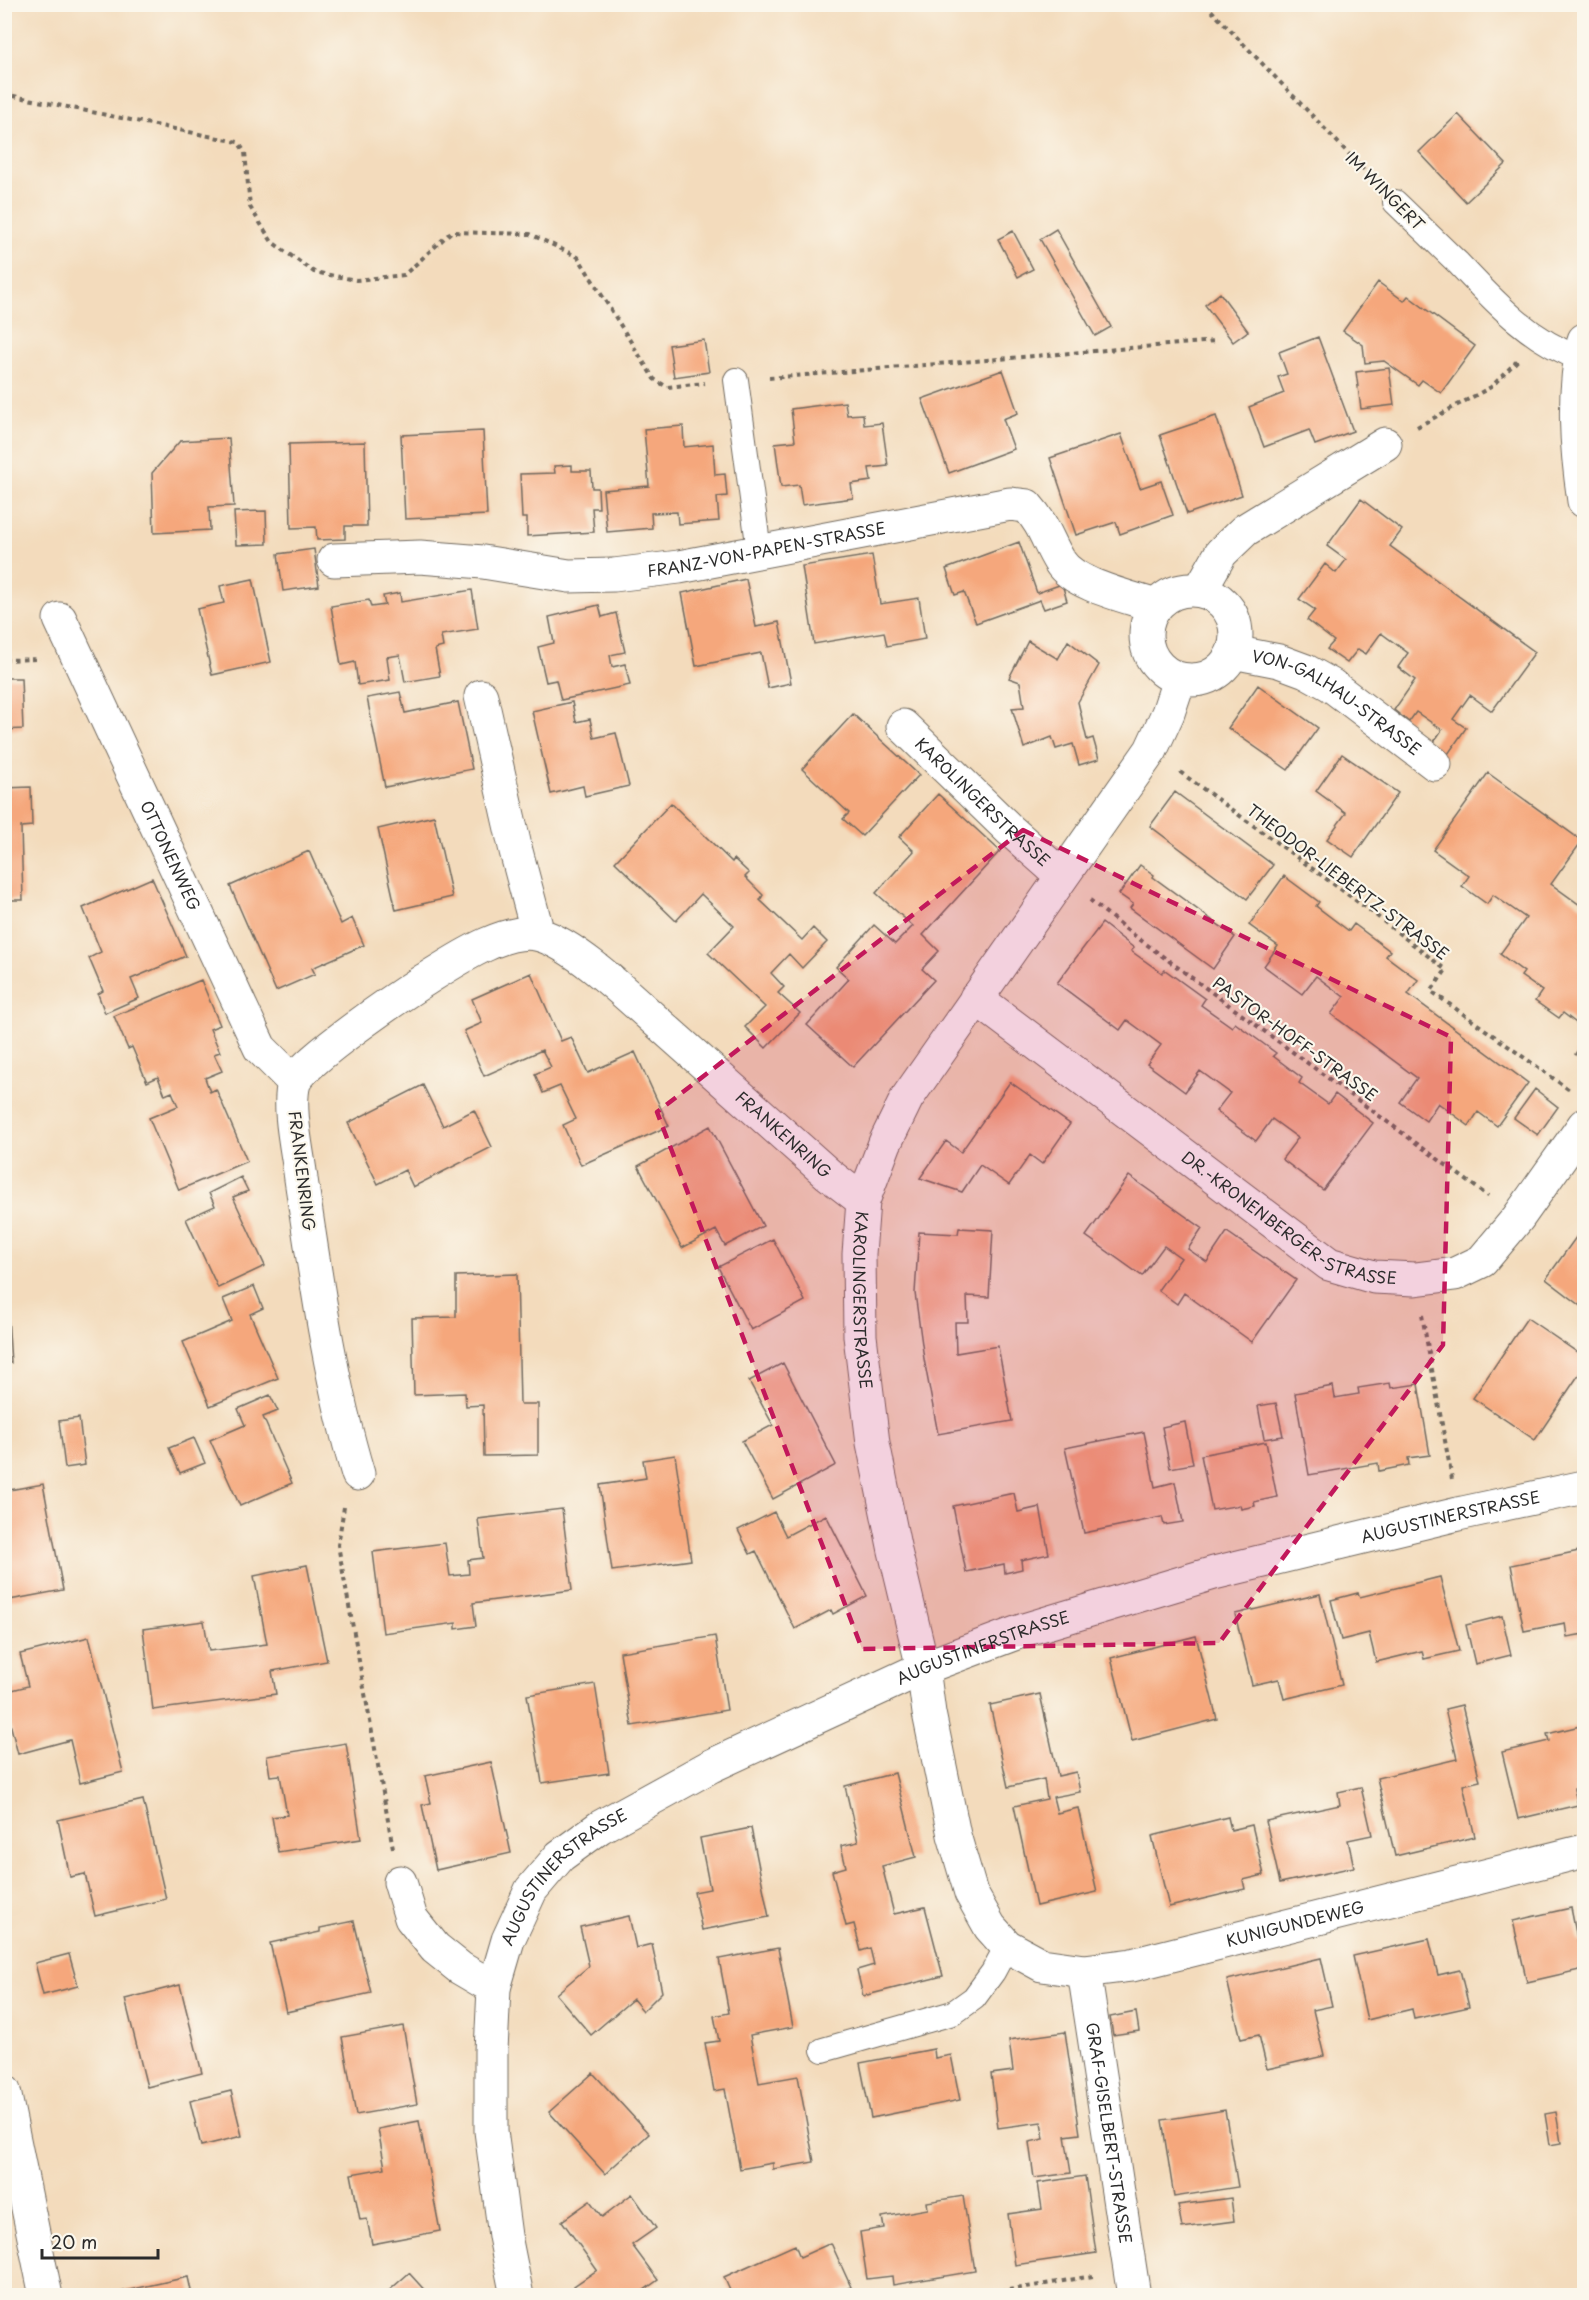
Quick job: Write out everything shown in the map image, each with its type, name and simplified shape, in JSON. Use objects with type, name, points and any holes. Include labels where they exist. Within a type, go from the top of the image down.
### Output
[{"type":"street","points":[[1582,349],[1575,406],[1584,501]]},
{"type":"street","points":[[1200,590],[1221,553],[1245,530],[1385,444]]},
{"type":"street","name":"FRANZ-VON-PAPEN-STRASSE","points":[[334,560],[420,558],[483,562],[569,576],[614,575],[679,567],[1010,504],[1027,506],[1040,520],[1061,564],[1080,580],[1155,606]]},
{"type":"street","points":[[1184,590],[1200,590],[1218,598],[1231,613],[1236,633],[1233,652],[1221,670],[1201,680],[1179,680],[1159,668],[1147,649],[1146,627],[1155,606],[1168,596],[1184,590]]},
{"type":"street","name":"OTTONENWEG","points":[[60,619],[260,1048],[294,1082]]},
{"type":"street","name":"VON-GALHAU-STRASSE","points":[[1233,652],[1279,661],[1305,671],[1331,685],[1435,764]]},
{"type":"street","name":"KAROLINGERSTRASSE","points":[[923,1668],[895,1551],[873,1443],[860,1336],[859,1254],[864,1201],[885,1143],[907,1098],[1151,750],[1168,713],[1179,680]]},
{"type":"street","points":[[481,696],[516,851],[538,934]]},
{"type":"street","name":"KAROLINGERSTRASSE","points":[[903,726],[1010,830],[1062,876]]},
{"type":"street","name":"FRANKENRING","points":[[358,1473],[342,1419],[318,1297],[292,1115],[294,1082],[316,1058],[400,995],[459,958],[503,937],[538,934],[563,945],[614,984],[828,1174],[864,1201]]},
{"type":"street","name":"DR.-KRONENBERGER-STRASSE","points":[[976,998],[1329,1264],[1374,1277],[1415,1279],[1455,1274],[1482,1261],[1518,1218],[1584,1125]]},
{"type":"street","name":"AUGUSTINERSTRASSE","points":[[517,2295],[505,2236],[490,2131],[490,2051],[494,1988],[508,1940],[531,1890],[560,1856],[600,1827],[711,1766],[923,1668],[1027,1629],[1214,1573],[1458,1514],[1584,1487]]},
{"type":"street","name":"KUNIGUNDEWEG","points":[[923,1668],[929,1713],[954,1835],[971,1893],[990,1927],[1007,1946],[1042,1965],[1084,1971],[1132,1965],[1584,1851]]},
{"type":"street","points":[[400,1882],[411,1918],[435,1948],[460,1968],[494,1988]]},
{"type":"street","name":"GRAF-GISELBERT-STRASSE","points":[[1084,1971],[1132,2283]]},
{"type":"street","points":[[4,2091],[46,2295]]},
{"type":"lane","name":"IM WINGERT","points":[[1395,202],[1498,305],[1539,339],[1560,351],[1582,349]]},
{"type":"lane","points":[[736,380],[759,551]]},
{"type":"lane","points":[[823,2050],[952,2013],[975,1998],[1007,1946]]},
{"type":"path","name":"IM WINGERT","points":[[1205,4],[1395,202]]},
{"type":"path","points":[[4,94],[238,142],[245,152],[250,207],[272,242],[314,272],[356,280],[404,275],[451,232],[530,234],[578,257],[654,379],[667,387],[1215,341]]},
{"type":"path","points":[[1385,444],[1491,387],[1539,339]]},
{"type":"path","name":"THEODOR-LIEBERTZ-STRASSE","points":[[1151,750],[1369,910],[1446,970],[1431,991],[1575,1094]]},
{"type":"path","name":"PASTOR-HOFF-STRASSE","points":[[1062,876],[1127,930],[1518,1218]]},
{"type":"path","points":[[1415,1279],[1458,1514]]},
{"type":"path","points":[[358,1473],[347,1494],[338,1545],[400,1882]]},
{"type":"path","points":[[973,2295],[1132,2283]]},
{"type":"highlighted area","points":[[1023,830],[1451,1037],[1443,1345],[1219,1643],[862,1649],[657,1112]]},
{"type":"building","points":[[1458,114],[1506,164],[1466,202],[1419,152]]},
{"type":"building","points":[[1056,229],[1111,327],[1095,336],[1040,239]]},
{"type":"building","points":[[1013,231],[1033,269],[1018,277],[998,239]]},
{"type":"building","points":[[1378,282],[1404,301],[1408,296],[1475,346],[1441,393],[1422,380],[1418,385],[1384,361],[1365,363],[1363,345],[1343,331]]},
{"type":"building","points":[[1220,293],[1248,331],[1233,342],[1205,305]]},
{"type":"building","points":[[1318,337],[1353,431],[1315,445],[1309,430],[1264,447],[1249,407],[1284,393],[1278,377],[1287,374],[1279,352]]},
{"type":"building","points":[[704,340],[709,372],[674,377],[669,345]]},
{"type":"building","points":[[1389,368],[1394,405],[1361,409],[1356,372]]},
{"type":"building","points":[[1003,370],[1018,413],[1003,419],[1014,449],[949,473],[922,399]]},
{"type":"building","points":[[845,402],[847,415],[863,414],[864,425],[882,423],[888,466],[869,468],[871,481],[851,484],[853,498],[802,505],[799,485],[781,487],[775,443],[795,441],[791,409]]},
{"type":"building","points":[[1216,416],[1242,495],[1187,514],[1160,435]]},
{"type":"building","points":[[683,426],[684,447],[713,444],[715,475],[725,474],[727,496],[717,497],[719,521],[678,524],[677,512],[651,513],[652,528],[607,532],[603,490],[649,486],[644,429]]},
{"type":"building","points":[[483,431],[487,515],[405,519],[401,435]]},
{"type":"building","points":[[1121,434],[1140,488],[1161,481],[1173,515],[1120,534],[1116,522],[1076,535],[1050,458]]},
{"type":"building","points":[[229,438],[234,506],[209,507],[210,530],[154,533],[152,473],[180,441]]},
{"type":"building","points":[[365,442],[367,526],[345,526],[345,539],[317,540],[316,527],[291,528],[289,444]]},
{"type":"building","points":[[572,465],[572,471],[591,471],[592,488],[598,488],[599,508],[592,508],[594,532],[527,536],[527,518],[522,518],[520,474],[555,473],[554,466]]},
{"type":"building","points":[[1361,499],[1402,530],[1390,546],[1535,652],[1492,711],[1470,695],[1453,719],[1466,728],[1446,757],[1431,746],[1442,730],[1416,712],[1409,722],[1394,710],[1415,680],[1398,667],[1408,653],[1381,633],[1366,654],[1358,649],[1347,663],[1327,649],[1334,641],[1307,620],[1315,610],[1299,599],[1325,564],[1336,573],[1346,560],[1327,546]]},
{"type":"building","points":[[266,511],[267,544],[236,545],[234,512]]},
{"type":"building","points":[[1019,542],[1037,593],[1062,584],[1067,601],[1044,609],[1040,600],[976,623],[964,592],[955,595],[946,569]]},
{"type":"building","points":[[314,549],[319,586],[283,591],[278,554]]},
{"type":"building","points":[[872,555],[880,604],[919,598],[925,639],[887,646],[884,632],[814,644],[802,566]]},
{"type":"building","points":[[253,579],[271,662],[212,675],[197,609],[224,603],[220,586]]},
{"type":"building","points":[[746,579],[756,627],[779,622],[791,683],[768,688],[761,653],[696,666],[682,593]]},
{"type":"building","points":[[472,590],[478,629],[441,635],[443,647],[435,649],[440,676],[405,682],[400,655],[387,657],[390,680],[358,685],[355,662],[341,665],[331,606],[369,600],[371,607],[385,605],[383,596],[400,593],[401,602]]},
{"type":"building","points":[[599,605],[602,617],[616,613],[625,652],[610,655],[612,667],[625,664],[630,685],[561,700],[556,680],[546,682],[538,647],[554,643],[549,617]]},
{"type":"building","points":[[1028,641],[1058,659],[1068,641],[1099,665],[1078,702],[1087,740],[1093,738],[1099,759],[1079,765],[1073,744],[1056,749],[1052,737],[1024,748],[1012,708],[1024,707],[1020,682],[1009,678]]},
{"type":"building","points":[[4,678],[21,678],[23,729],[4,730]]},
{"type":"building","points":[[1258,685],[1318,728],[1288,770],[1228,728]]},
{"type":"building","points":[[400,692],[405,713],[458,702],[472,769],[385,787],[367,698]]},
{"type":"building","points":[[572,702],[576,722],[590,719],[594,738],[616,733],[629,786],[585,796],[583,786],[551,794],[532,711]]},
{"type":"building","points":[[853,714],[919,775],[862,836],[843,819],[849,813],[802,769]]},
{"type":"building","points":[[1342,754],[1398,793],[1353,857],[1327,839],[1346,813],[1316,791]]},
{"type":"building","points":[[1488,773],[1582,841],[1551,884],[1584,908],[1584,1029],[1563,1013],[1559,1018],[1535,1001],[1542,991],[1521,976],[1524,972],[1500,954],[1526,918],[1493,895],[1487,904],[1462,886],[1469,876],[1433,850]]},
{"type":"building","points":[[31,787],[32,826],[21,827],[23,900],[4,900],[4,788]]},
{"type":"building","points":[[1175,792],[1273,865],[1247,899],[1150,826]]},
{"type":"building","points":[[938,794],[1000,851],[923,935],[939,951],[922,969],[934,980],[853,1067],[807,1025],[849,979],[836,967],[874,925],[895,944],[913,926],[876,893],[914,851],[899,837]]},
{"type":"building","points":[[671,803],[732,862],[734,859],[749,873],[745,877],[763,895],[760,900],[802,940],[813,928],[827,942],[802,968],[789,954],[771,973],[784,987],[778,993],[800,1013],[766,1048],[745,1027],[765,1007],[708,953],[734,926],[701,894],[676,921],[615,862]]},
{"type":"building","points":[[434,816],[452,897],[396,910],[378,829]]},
{"type":"building","points":[[309,851],[341,924],[352,918],[364,945],[312,968],[315,974],[276,991],[230,886]]},
{"type":"building","points":[[1140,865],[1235,937],[1213,969],[1130,908],[1133,904],[1119,894]]},
{"type":"building","points":[[1284,876],[1319,902],[1316,906],[1349,931],[1354,924],[1390,951],[1386,956],[1418,980],[1408,994],[1528,1083],[1497,1126],[1478,1112],[1469,1126],[1438,1103],[1426,1121],[1400,1102],[1417,1078],[1331,1014],[1344,997],[1316,976],[1302,994],[1264,966],[1278,946],[1249,925]]},
{"type":"building","points":[[152,878],[186,956],[131,979],[139,998],[105,1013],[98,994],[103,991],[89,958],[101,952],[83,908]]},
{"type":"building","points":[[1102,923],[1134,948],[1131,951],[1162,973],[1165,970],[1205,999],[1201,1005],[1232,1027],[1235,1023],[1276,1053],[1273,1056],[1302,1078],[1299,1083],[1328,1104],[1335,1094],[1373,1123],[1323,1190],[1282,1159],[1298,1138],[1272,1119],[1256,1141],[1216,1111],[1230,1093],[1200,1071],[1185,1092],[1147,1064],[1161,1045],[1127,1020],[1120,1030],[1057,983]]},
{"type":"building","points":[[531,973],[561,1041],[571,1037],[588,1073],[635,1052],[669,1126],[581,1165],[563,1125],[576,1119],[560,1086],[543,1093],[535,1074],[551,1067],[542,1050],[484,1076],[464,1031],[482,1023],[472,999]]},
{"type":"building","points":[[201,980],[220,1025],[210,1029],[220,1052],[214,1054],[222,1071],[205,1078],[210,1092],[216,1089],[247,1161],[179,1190],[149,1118],[178,1106],[172,1092],[165,1095],[158,1077],[147,1082],[132,1047],[128,1049],[114,1016]]},
{"type":"building","points":[[1584,1041],[1584,1061],[1575,1054]]},
{"type":"building","points":[[1010,1082],[1070,1124],[1042,1164],[1030,1155],[1009,1185],[980,1165],[962,1192],[920,1178],[946,1141],[961,1152]]},
{"type":"building","points":[[423,1085],[443,1126],[474,1110],[492,1147],[413,1187],[405,1170],[378,1184],[348,1123]]},
{"type":"building","points":[[1535,1089],[1558,1107],[1538,1135],[1514,1118]]},
{"type":"building","points":[[710,1126],[763,1226],[725,1246],[716,1230],[682,1248],[638,1166]]},
{"type":"building","points":[[1129,1176],[1202,1228],[1188,1249],[1207,1262],[1227,1232],[1296,1280],[1252,1342],[1184,1293],[1177,1304],[1158,1290],[1181,1258],[1164,1246],[1142,1276],[1086,1236]]},
{"type":"building","points":[[241,1177],[248,1191],[233,1197],[265,1266],[218,1288],[186,1219],[215,1206],[209,1193]]},
{"type":"building","points":[[1584,1226],[1584,1308],[1546,1279]]},
{"type":"building","points":[[959,1228],[993,1230],[989,1297],[967,1296],[968,1322],[955,1322],[956,1353],[998,1346],[1012,1421],[938,1434],[915,1293],[919,1232],[958,1234]]},
{"type":"building","points":[[773,1239],[805,1301],[751,1330],[718,1267]]},
{"type":"building","points":[[517,1274],[520,1404],[538,1404],[538,1455],[484,1456],[483,1405],[466,1406],[465,1393],[414,1395],[412,1318],[456,1317],[456,1276]]},
{"type":"building","points":[[254,1286],[263,1308],[250,1314],[278,1378],[210,1406],[183,1342],[232,1321],[223,1299]]},
{"type":"building","points":[[7,1301],[11,1363],[4,1363],[4,1302]]},
{"type":"building","points":[[1527,1318],[1584,1357],[1584,1367],[1535,1440],[1473,1398]]},
{"type":"building","points":[[783,1363],[836,1465],[773,1499],[742,1441],[773,1425],[749,1381]]},
{"type":"building","points":[[1390,1383],[1391,1388],[1418,1384],[1430,1455],[1408,1458],[1409,1465],[1379,1471],[1378,1463],[1309,1475],[1295,1393],[1333,1386],[1335,1398],[1359,1394],[1358,1388]]},
{"type":"building","points":[[270,1395],[278,1411],[263,1417],[292,1483],[240,1506],[210,1440],[245,1425],[238,1409]]},
{"type":"building","points":[[1276,1403],[1283,1436],[1264,1439],[1258,1406]]},
{"type":"building","points":[[79,1418],[85,1465],[65,1468],[59,1421]]},
{"type":"building","points":[[1185,1422],[1193,1464],[1170,1468],[1162,1427]]},
{"type":"building","points":[[1144,1432],[1155,1487],[1175,1482],[1183,1522],[1164,1525],[1162,1517],[1084,1533],[1065,1448]]},
{"type":"building","points":[[194,1438],[205,1463],[180,1473],[169,1448]]},
{"type":"building","points":[[1266,1442],[1277,1497],[1254,1502],[1255,1506],[1241,1509],[1240,1505],[1212,1510],[1201,1455]]},
{"type":"building","points":[[675,1455],[691,1560],[612,1571],[600,1485],[646,1478],[643,1460]]},
{"type":"building","points":[[43,1484],[63,1590],[4,1601],[4,1491]]},
{"type":"building","points":[[1014,1493],[1018,1512],[1040,1507],[1049,1554],[1021,1560],[1022,1569],[1005,1573],[1004,1564],[966,1572],[953,1506]]},
{"type":"building","points":[[562,1509],[572,1590],[473,1603],[476,1626],[456,1629],[456,1623],[383,1633],[373,1552],[445,1543],[450,1576],[469,1574],[468,1560],[483,1558],[478,1519]]},
{"type":"building","points":[[774,1512],[786,1536],[826,1515],[867,1596],[833,1614],[831,1610],[795,1629],[756,1551],[750,1554],[738,1530]]},
{"type":"building","points":[[1584,1550],[1584,1634],[1567,1637],[1565,1623],[1524,1631],[1511,1565]]},
{"type":"building","points":[[307,1565],[327,1661],[272,1671],[276,1694],[153,1710],[143,1629],[204,1621],[209,1651],[267,1644],[254,1576]]},
{"type":"building","points":[[1440,1577],[1459,1651],[1424,1659],[1422,1651],[1376,1662],[1369,1633],[1341,1640],[1331,1600],[1358,1593],[1360,1597]]},
{"type":"building","points":[[1320,1594],[1342,1685],[1284,1699],[1279,1679],[1252,1685],[1235,1614]]},
{"type":"building","points":[[1502,1616],[1511,1655],[1475,1664],[1466,1625]]},
{"type":"building","points":[[715,1636],[727,1710],[632,1726],[620,1652]]},
{"type":"building","points":[[1196,1636],[1217,1719],[1132,1741],[1111,1658]]},
{"type":"building","points":[[89,1637],[123,1772],[80,1783],[70,1740],[18,1754],[4,1692],[28,1686],[20,1654]]},
{"type":"building","points":[[595,1684],[609,1773],[542,1783],[527,1695]]},
{"type":"building","points":[[1584,1693],[1584,1718],[1578,1695]]},
{"type":"building","points":[[1040,1694],[1058,1776],[1076,1772],[1080,1792],[1053,1797],[1057,1813],[1078,1808],[1097,1892],[1036,1906],[1014,1806],[1047,1799],[1044,1779],[1008,1787],[990,1705]]},
{"type":"building","points":[[1462,1705],[1480,1781],[1463,1785],[1475,1837],[1395,1856],[1377,1778],[1457,1759],[1445,1709]]},
{"type":"building","points":[[1584,1725],[1584,1787],[1574,1789],[1578,1805],[1518,1819],[1502,1752],[1549,1741],[1547,1734]]},
{"type":"building","points":[[346,1743],[361,1839],[278,1852],[272,1817],[287,1815],[280,1775],[270,1776],[267,1756]]},
{"type":"building","points":[[491,1762],[511,1853],[436,1870],[422,1805],[431,1803],[425,1776]]},
{"type":"building","points":[[895,1773],[916,1857],[882,1866],[894,1914],[925,1907],[943,1976],[863,1996],[857,1970],[874,1965],[870,1948],[861,1951],[854,1924],[846,1926],[832,1871],[846,1867],[841,1846],[858,1842],[845,1786]]},
{"type":"building","points":[[1361,1787],[1372,1835],[1348,1840],[1354,1867],[1280,1883],[1266,1821],[1340,1805],[1338,1792]]},
{"type":"building","points":[[143,1800],[166,1899],[95,1916],[85,1874],[70,1877],[58,1820]]},
{"type":"building","points":[[1228,1817],[1231,1830],[1252,1825],[1264,1875],[1243,1880],[1245,1889],[1169,1907],[1152,1836]]},
{"type":"building","points":[[751,1828],[769,1917],[702,1930],[694,1892],[710,1889],[700,1838]]},
{"type":"building","points":[[1571,1908],[1578,1943],[1584,1941],[1584,1969],[1527,1982],[1513,1921]]},
{"type":"building","points":[[629,1916],[636,1948],[652,1944],[662,1992],[643,2011],[633,1999],[591,2035],[556,1994],[589,1966],[580,1927]]},
{"type":"building","points":[[354,1921],[371,1993],[286,2012],[270,1943],[320,1932],[320,1928]]},
{"type":"building","points":[[1429,1939],[1438,1975],[1460,1970],[1469,2007],[1414,2019],[1412,2009],[1367,2020],[1353,1956]]},
{"type":"building","points":[[778,1948],[793,2027],[750,2035],[759,2083],[798,2076],[814,2162],[773,2169],[773,2163],[740,2169],[725,2089],[714,2091],[705,2043],[719,2041],[714,2016],[729,2013],[719,1959]]},
{"type":"building","points":[[69,1954],[78,1986],[43,1995],[35,1963]]},
{"type":"building","points":[[1321,1958],[1332,2006],[1313,2010],[1324,2056],[1267,2069],[1259,2035],[1241,2039],[1227,1980]]},
{"type":"building","points":[[180,1985],[202,2073],[147,2087],[125,1999]]},
{"type":"building","points":[[1136,2012],[1139,2031],[1113,2035],[1110,2017]]},
{"type":"building","points":[[403,2026],[417,2104],[356,2115],[342,2037]]},
{"type":"building","points":[[1065,2032],[1080,2134],[1065,2136],[1071,2173],[1034,2178],[1029,2142],[1044,2139],[1041,2122],[998,2128],[991,2074],[1013,2071],[1009,2040]]},
{"type":"building","points":[[934,2049],[935,2058],[951,2055],[960,2100],[871,2118],[860,2063]]},
{"type":"building","points":[[593,2073],[649,2134],[605,2174],[549,2112]]},
{"type":"building","points":[[231,2091],[242,2136],[201,2146],[190,2101]]},
{"type":"building","points":[[1225,2110],[1238,2187],[1174,2197],[1162,2120]]},
{"type":"building","points":[[1556,2112],[1561,2143],[1550,2145],[1545,2114]]},
{"type":"building","points":[[419,2121],[440,2231],[372,2244],[367,2219],[360,2220],[351,2174],[385,2168],[378,2129]]},
{"type":"building","points":[[1085,2176],[1096,2253],[1015,2265],[1008,2214],[1042,2209],[1038,2183]]},
{"type":"building","points":[[632,2194],[656,2228],[632,2245],[658,2280],[637,2295],[581,2295],[574,2286],[597,2270],[562,2221],[590,2201],[602,2217]]},
{"type":"building","points":[[963,2196],[975,2271],[893,2285],[892,2276],[867,2279],[860,2232],[884,2228],[882,2217],[928,2209],[927,2202]]},
{"type":"building","points":[[1231,2198],[1234,2221],[1182,2228],[1178,2205]]},
{"type":"building","points":[[831,2243],[851,2287],[833,2295],[732,2295],[724,2277],[795,2245],[800,2257]]},
{"type":"building","points":[[409,2273],[429,2295],[384,2295]]},
{"type":"building","points":[[188,2277],[192,2295],[121,2295],[120,2292]]}]
